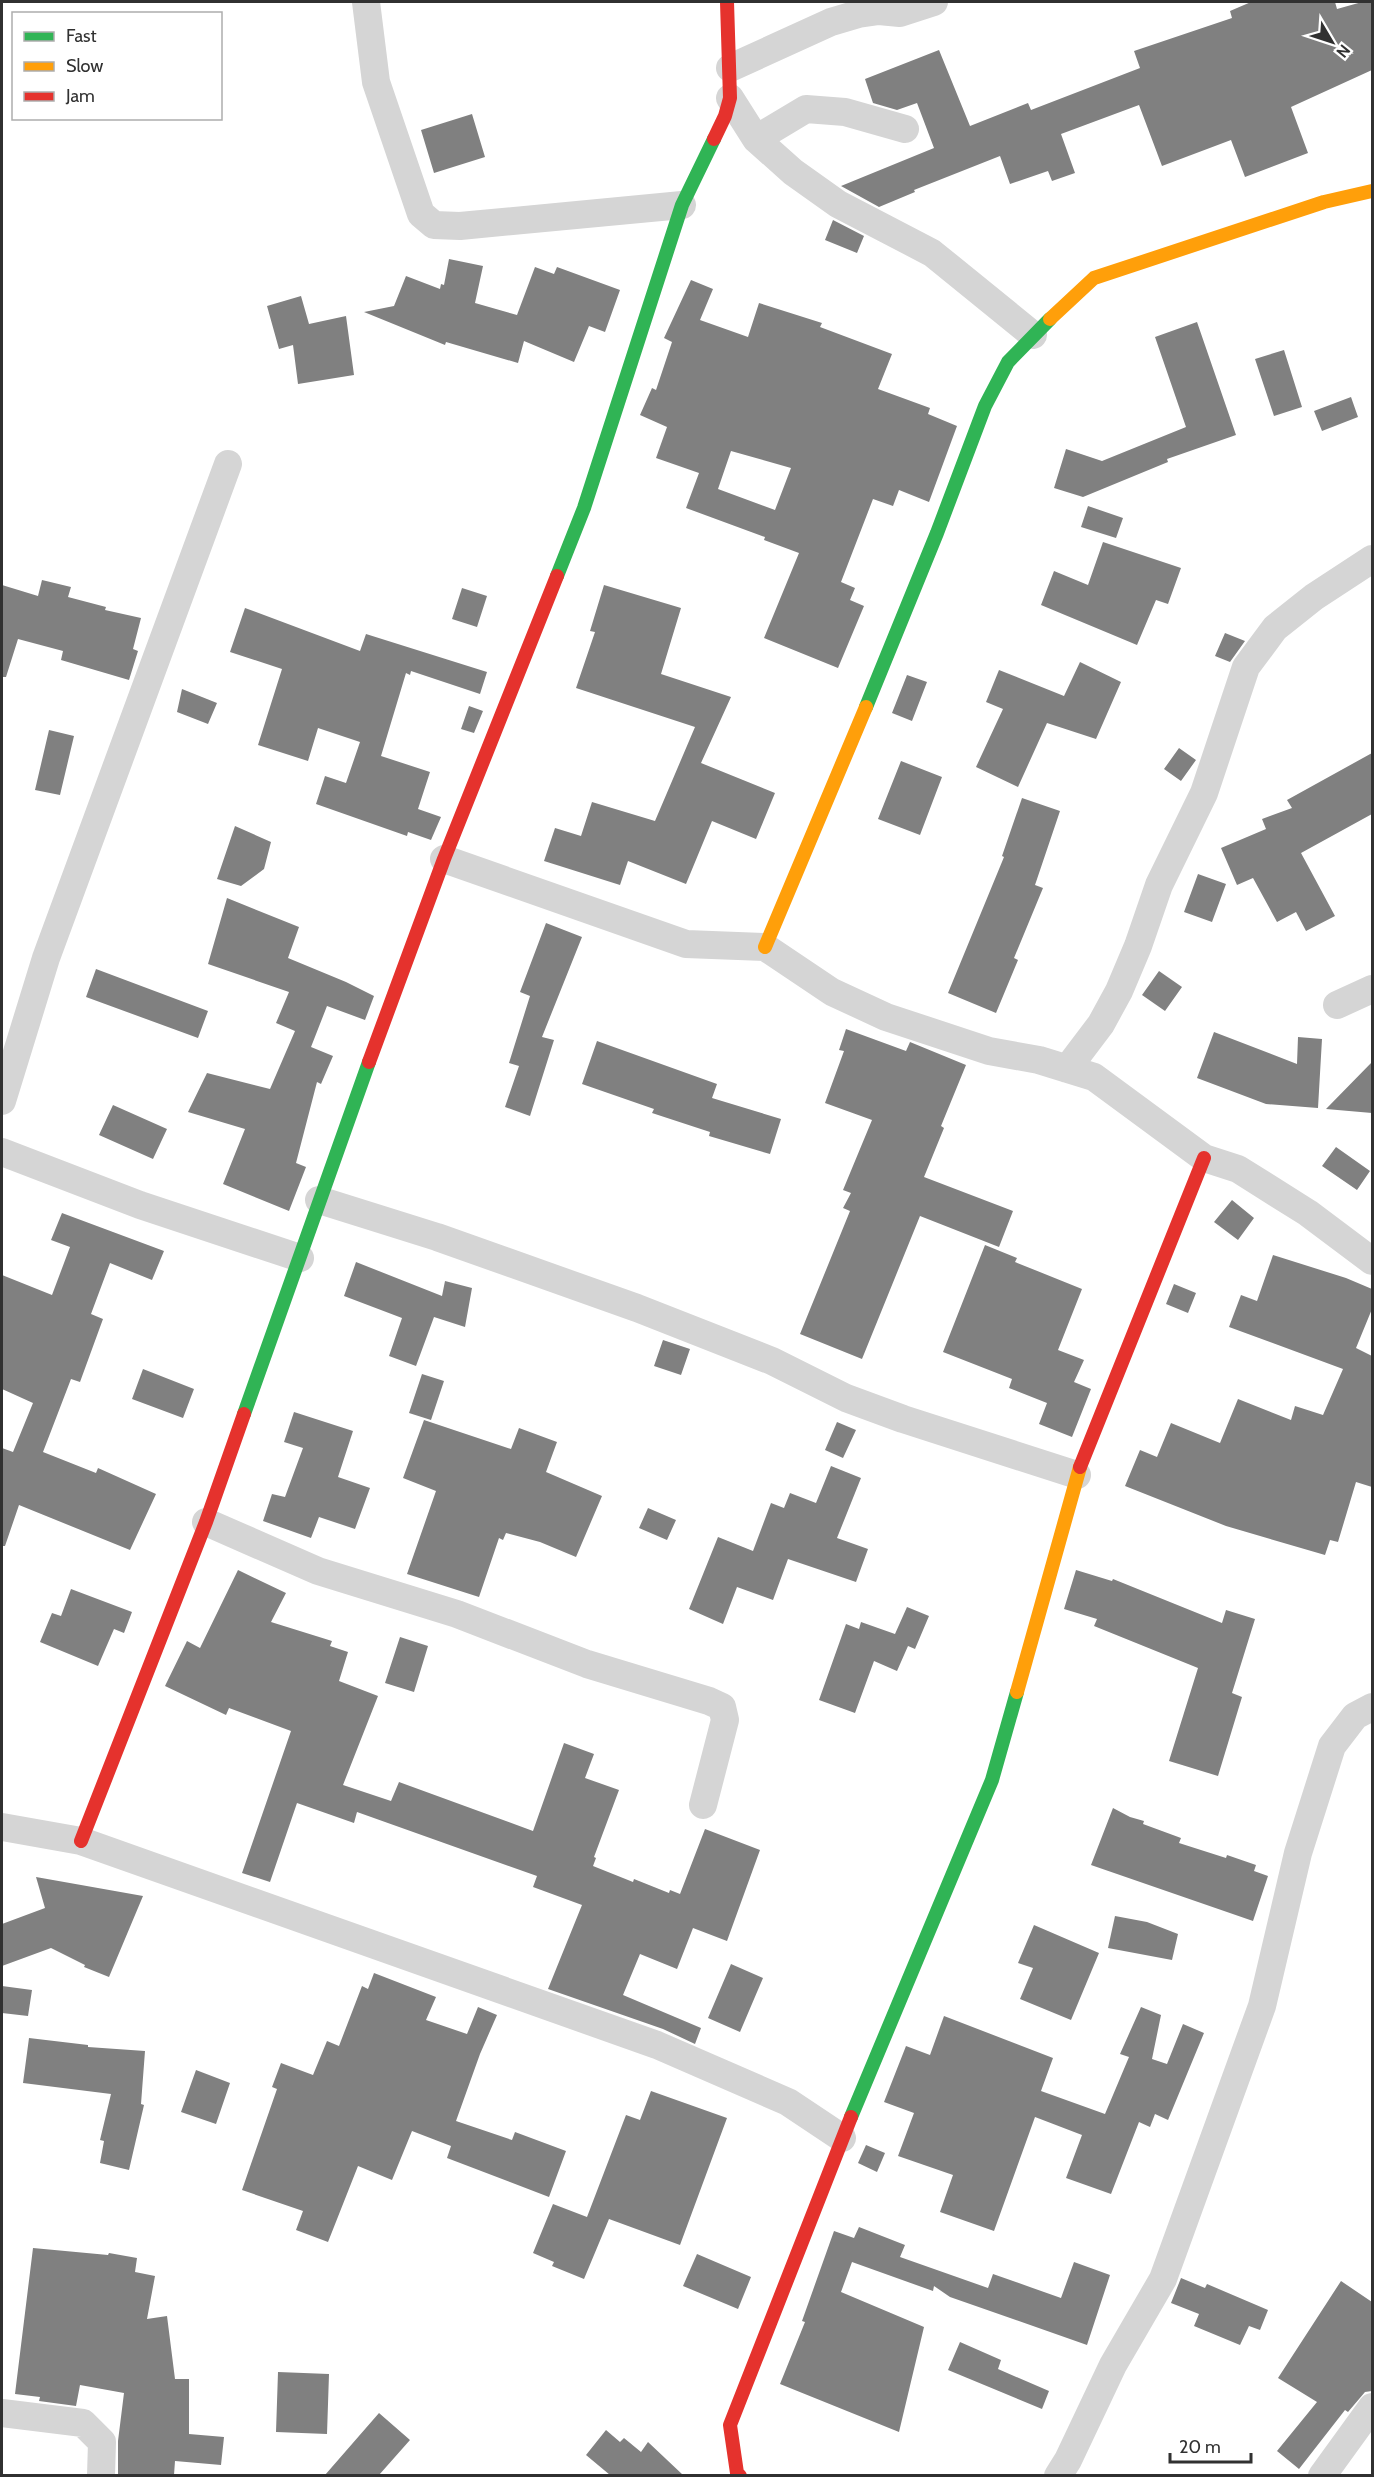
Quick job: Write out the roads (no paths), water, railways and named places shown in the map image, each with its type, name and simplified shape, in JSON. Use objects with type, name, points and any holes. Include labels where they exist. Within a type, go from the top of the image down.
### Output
[{"type":"street","points":[[366,2],[376,82],[421,214],[434,225],[460,226],[682,205]]},
{"type":"street","points":[[81,1841],[206,1522],[319,1200],[444,859],[584,508],[682,205],[725,116],[730,98],[727,2]]},
{"type":"street","points":[[730,68],[831,22],[868,12],[900,13],[934,2]]},
{"type":"street","points":[[730,98],[756,139],[793,172],[838,204],[932,253],[1033,335]]},
{"type":"street","points":[[756,139],[806,109],[845,112],[905,129]]},
{"type":"street","points":[[765,947],[928,554],[985,406],[1008,362],[1033,335],[1094,278],[1324,202],[1372,191]]},
{"type":"street","points":[[2,1101],[46,958],[228,464]]},
{"type":"street","points":[[1067,1069],[1101,1024],[1119,991],[1138,946],[1159,885],[1204,793],[1246,667],[1275,628],[1314,597],[1372,559]]},
{"type":"street","points":[[444,859],[686,944],[765,947],[832,992],[886,1017],[989,1051],[1039,1060],[1094,1077],[1204,1158],[1238,1169],[1308,1213],[1372,1261]]},
{"type":"street","points":[[1337,1005],[1372,990]]},
{"type":"street","points":[[2,1152],[140,1205],[300,1258]]},
{"type":"street","points":[[740,2475],[737,2473],[730,2425],[842,2138],[992,1780],[1077,1474],[1204,1158]]},
{"type":"street","points":[[319,1200],[437,1237],[637,1308],[772,1361],[855,1401],[903,1419],[1077,1474]]},
{"type":"street","points":[[206,1522],[318,1571],[457,1614],[587,1664],[722,1707],[726,1720],[703,1805]]},
{"type":"street","points":[[1058,2475],[1068,2460],[1113,2365],[1163,2279],[1262,2006],[1298,1853],[1332,1746],[1355,1716],[1372,1707]]},
{"type":"street","points":[[2,1827],[81,1841],[657,2045],[788,2102],[842,2138]]},
{"type":"street","points":[[1322,2475],[1372,2407]]},
{"type":"street","points":[[2,2413],[83,2422],[102,2442],[101,2475]]}]
